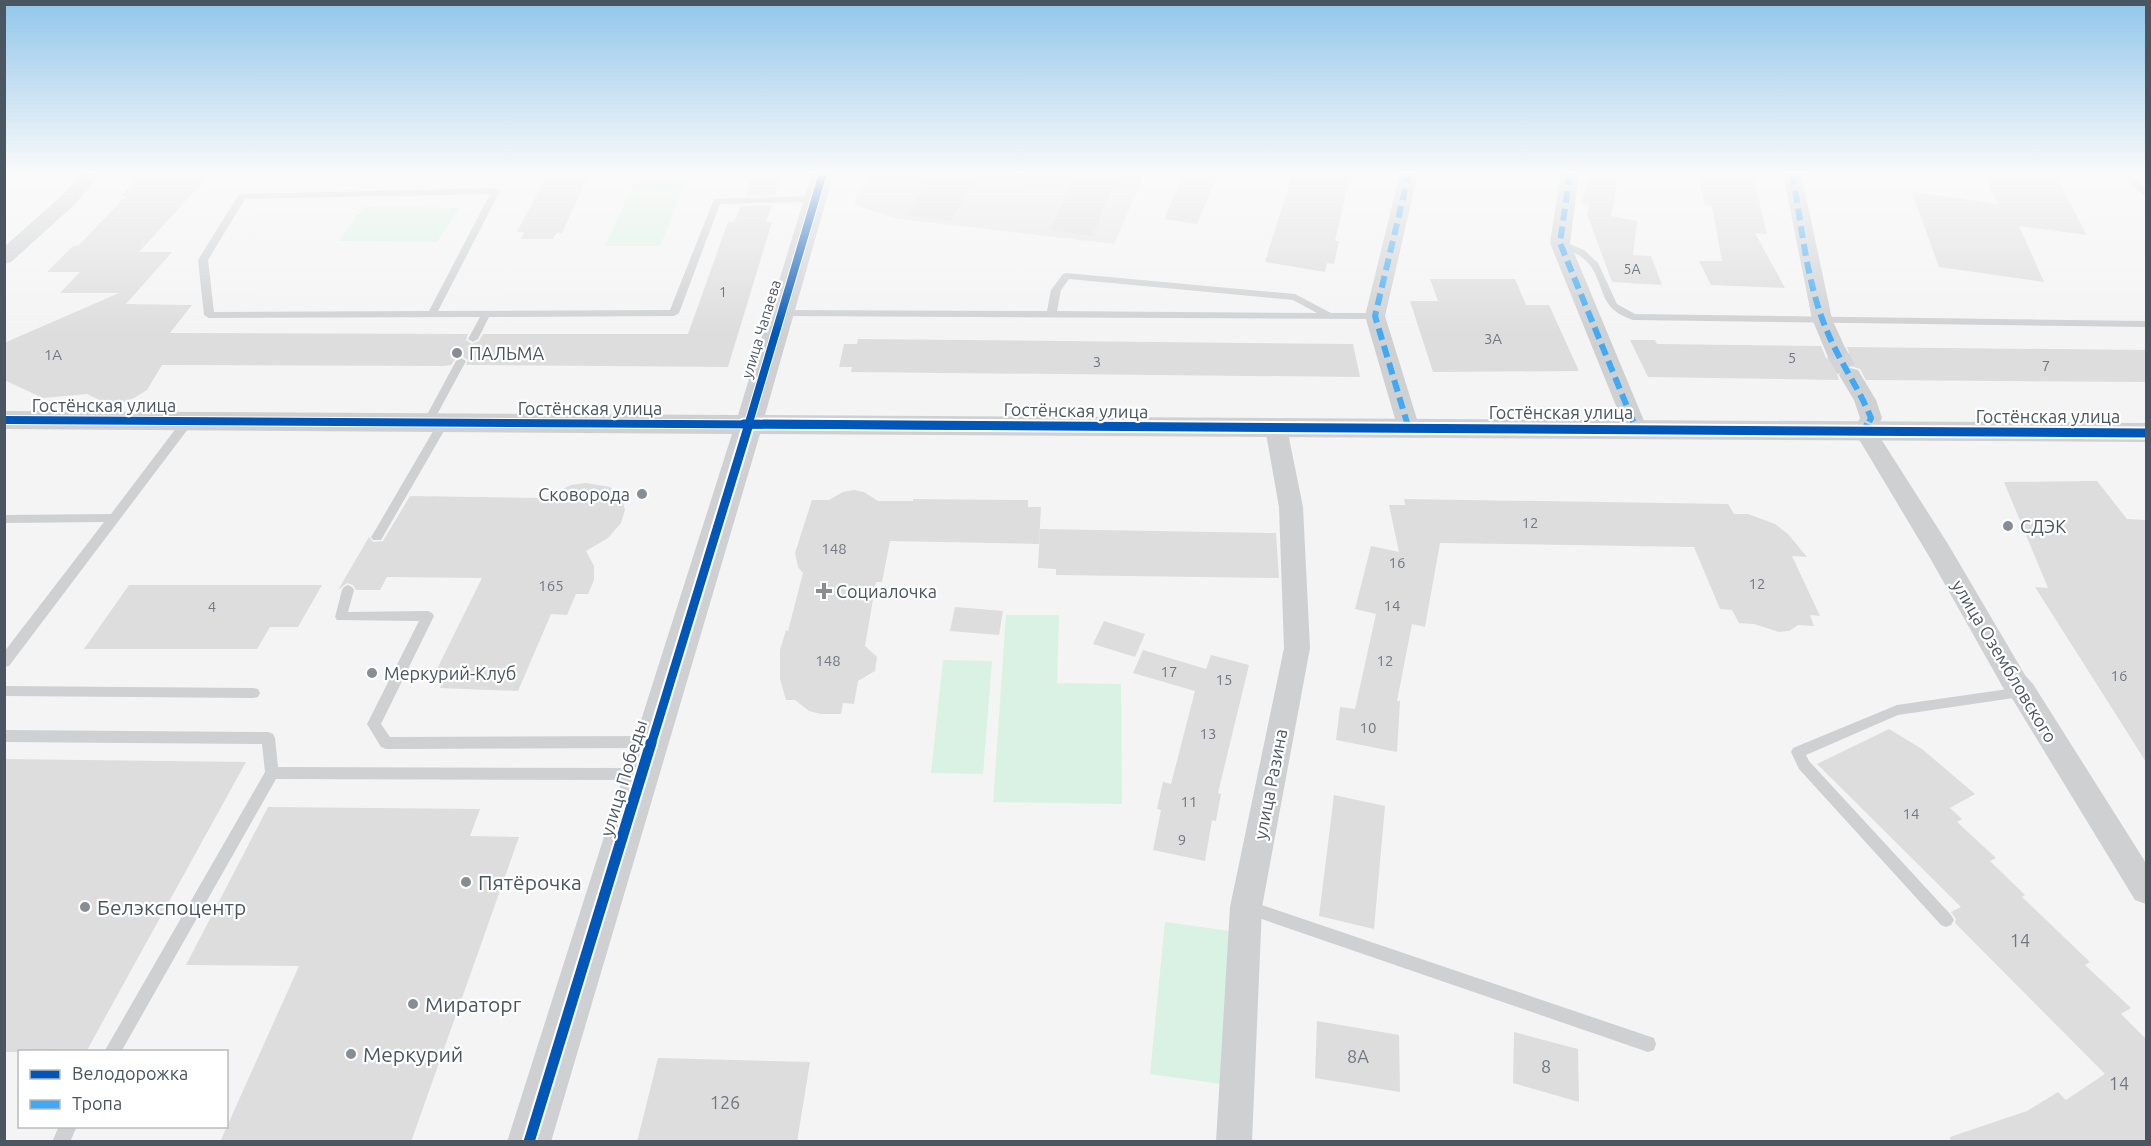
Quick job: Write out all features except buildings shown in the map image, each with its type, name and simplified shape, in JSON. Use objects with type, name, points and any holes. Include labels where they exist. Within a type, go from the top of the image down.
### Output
[{"type":"street","points":[[4,258],[38,226]]},
{"type":"street","name":"улица Чапаева","points":[[748,424],[807,226]]},
{"type":"street","points":[[1396,226],[1375,316],[1409,429]]},
{"type":"street","points":[[1562,226],[1560,243],[1636,428]]},
{"type":"street","points":[[1803,226],[1822,319],[1836,352]]},
{"type":"street","points":[[1850,375],[1865,400],[1871,418],[1865,431]]},
{"type":"street","name":"Гостёнская улица","points":[[4,420],[1409,429],[1636,428],[2146,433]]},
{"type":"street","name":"улица Победы","points":[[529,1142],[748,424]]},
{"type":"street","name":"улица Разина","points":[[1234,1142],[1246,907],[1298,648],[1291,507],[1276,428]]},
{"type":"street","name":"улица Озембловского","points":[[1865,431],[1939,550],[2015,683],[2024,692],[2146,890]]},
{"type":"lane","points":[[223,226],[202,260],[209,315],[674,313],[707,226]]},
{"type":"lane","points":[[432,314],[478,226]]},
{"type":"lane","points":[[1560,243],[1581,252],[1595,265],[1613,306],[1633,317],[2146,324]]},
{"type":"lane","points":[[1051,315],[1056,290],[1066,276],[1295,297],[1330,315]]},
{"type":"lane","points":[[473,339],[486,314]]},
{"type":"lane","points":[[781,314],[1375,316]]},
{"type":"lane","points":[[377,537],[435,424],[461,361]]},
{"type":"lane","points":[[4,662],[188,422]]},
{"type":"lane","points":[[4,519],[114,518]]},
{"type":"lane","points":[[348,590],[341,616],[428,616],[374,724],[386,743],[646,758]]},
{"type":"lane","points":[[4,691],[253,693]]},
{"type":"lane","points":[[1946,920],[1804,765],[1798,752],[1897,710],[2024,692]]},
{"type":"lane","points":[[4,736],[268,738],[272,773],[113,1050]]},
{"type":"lane","points":[[272,773],[646,758]]},
{"type":"lane","points":[[1246,907],[1648,1044]]},
{"type":"lane","points":[[60,1142],[68,1128]]},
{"type":"shaded area","points":[[965,226],[1122,226],[1114,244]]},
{"type":"green space","points":[[350,226],[447,226],[437,242],[339,241]]},
{"type":"green space","points":[[614,226],[668,226],[660,246],[605,246]]},
{"type":"green space","points":[[1006,615],[1059,615],[1057,683],[1121,684],[1122,804],[993,802]]},
{"type":"green space","points":[[943,660],[992,661],[983,774],[931,773]]},
{"type":"green space","points":[[1165,922],[1237,932],[1229,1085],[1150,1074]]},
{"type":"tunnel","points":[[1836,352],[1850,375]]},
{"type":"marked path","points":[[1396,226],[1375,316],[1409,429]]},
{"type":"marked path","points":[[1562,226],[1560,243],[1636,428]]},
{"type":"marked path","points":[[1802,226],[1822,318],[1871,418],[1865,431]]},
{"type":"cycle path","points":[[529,1142],[740,454],[807,226]]},
{"type":"cycle path","points":[[4,420],[2146,433]]},
{"type":"place","name":"ПАЛЬМА","points":[[457,353]]},
{"type":"place","name":"Сковорода","points":[[642,494]]},
{"type":"place","name":"СДЭК","points":[[2008,526]]},
{"type":"place","name":"Социалочка","points":[[824,591]]},
{"type":"place","name":"Меркурий-Клуб","points":[[372,673]]},
{"type":"place","name":"Пятёрочка","points":[[466,882]]},
{"type":"place","name":"Белэкспоцентр","points":[[85,907]]},
{"type":"place","name":"Мираторг","points":[[413,1004]]},
{"type":"place","name":"Меркурий","points":[[351,1054]]}]
